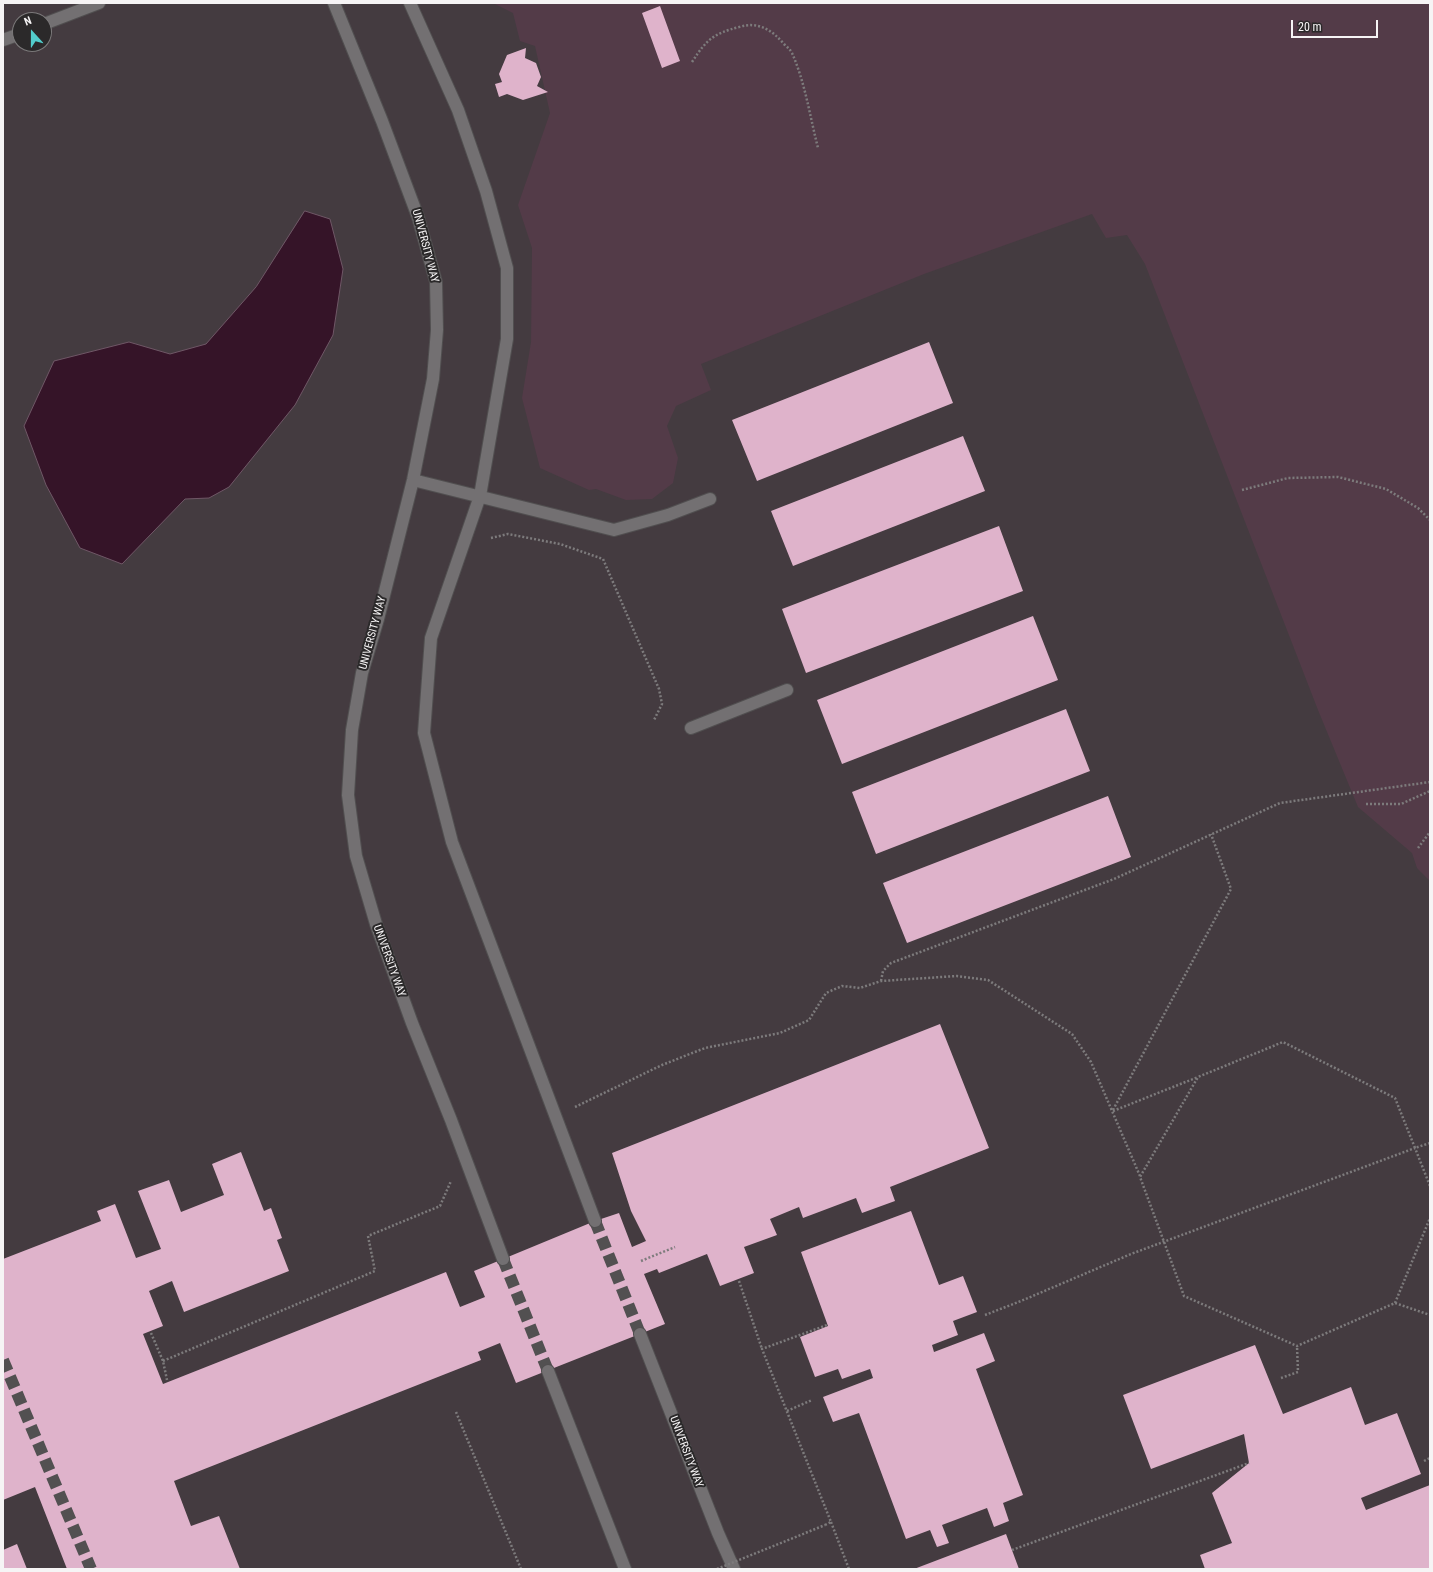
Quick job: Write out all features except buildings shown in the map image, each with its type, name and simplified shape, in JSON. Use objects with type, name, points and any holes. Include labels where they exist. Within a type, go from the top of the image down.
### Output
[{"type":"lane","points":[[52,21],[99,3]]},
{"type":"lane","name":"UNIVERSITY WAY","points":[[334,3],[382,121],[418,216],[436,282],[438,330],[433,379],[412,480],[362,673],[352,730],[348,795],[356,856],[376,924],[412,1023],[503,1259]]},
{"type":"lane","points":[[410,3],[458,110],[486,191],[507,268],[507,339],[480,496],[431,638],[424,734],[452,842],[595,1221]]},
{"type":"lane","points":[[412,480],[480,496],[556,517],[614,530],[668,515],[710,499]]},
{"type":"lane","points":[[692,728],[787,690]]},
{"type":"lane","name":"UNIVERSITY WAY","points":[[640,1334],[715,1526],[734,1569]]},
{"type":"lane","points":[[548,1370],[625,1569]]},
{"type":"path","points":[[692,62],[703,45],[720,32],[746,25],[761,26],[775,34],[791,52],[801,78],[818,148]]},
{"type":"path","points":[[1242,490],[1288,478],[1338,477],[1386,489],[1418,508],[1430,520]]},
{"type":"path","points":[[491,538],[508,534],[560,544],[603,559],[659,689],[662,704],[654,720]]},
{"type":"path","points":[[881,981],[883,971],[891,963],[1114,879],[1280,803],[1430,782]]},
{"type":"path","points":[[1366,804],[1401,804],[1430,791]]},
{"type":"path","points":[[1418,848],[1430,832]]},
{"type":"path","points":[[1113,1111],[1231,889],[1211,834]]},
{"type":"path","points":[[556,1116],[662,1065],[705,1048],[780,1033],[795,1027],[809,1020],[826,993],[842,986],[860,988],[881,981],[957,976],[988,980],[1072,1034],[1091,1062],[1140,1177],[1184,1296],[1297,1346],[1395,1303],[1430,1315]]},
{"type":"path","points":[[1113,1111],[1283,1042],[1395,1098],[1430,1186]]},
{"type":"path","points":[[1140,1177],[1198,1077]]},
{"type":"path","points":[[985,1315],[1131,1254],[1164,1243],[1430,1142]]},
{"type":"path","points":[[163,1361],[375,1271],[368,1236],[440,1206],[463,1152]]},
{"type":"path","points":[[1395,1303],[1430,1218]]},
{"type":"path","points":[[641,1261],[675,1247]]},
{"type":"path","points":[[739,1281],[762,1348],[849,1569]]},
{"type":"path","points":[[762,1348],[827,1325]]},
{"type":"path","points":[[151,1334],[163,1361],[168,1380]]},
{"type":"path","points":[[1281,1378],[1298,1372],[1297,1346]]},
{"type":"path","points":[[787,1411],[812,1400]]},
{"type":"path","points":[[456,1412],[521,1569]]},
{"type":"path","points":[[1424,1461],[1430,1458]]},
{"type":"path","points":[[1012,1550],[1249,1463]]},
{"type":"path","points":[[717,1569],[831,1522]]},
{"type":"shaded area","points":[[3,3],[1430,3],[1430,1569],[3,1569]]},
{"type":"shaded area","points":[[493,3],[1430,3],[1430,881],[1417,868],[1412,853],[1358,807],[1318,710],[1145,264],[1127,235],[1106,238],[1092,214],[924,274],[701,364],[711,390],[676,406],[667,426],[678,458],[673,483],[652,499],[626,500],[596,489],[589,490],[540,468],[522,398],[531,342],[532,248],[518,205],[550,113],[535,46],[520,41],[513,13]]},
{"type":"shaded area","points":[[305,211],[330,219],[343,269],[333,335],[295,405],[229,487],[209,498],[185,499],[122,564],[80,548],[46,485],[24,426],[54,361],[129,342],[170,354],[206,344],[256,287]]},
{"type":"tunnel","points":[[595,1221],[640,1334]]},
{"type":"tunnel","points":[[503,1259],[548,1371]]},
{"type":"tunnel","points":[[3,1360],[91,1569]]}]
